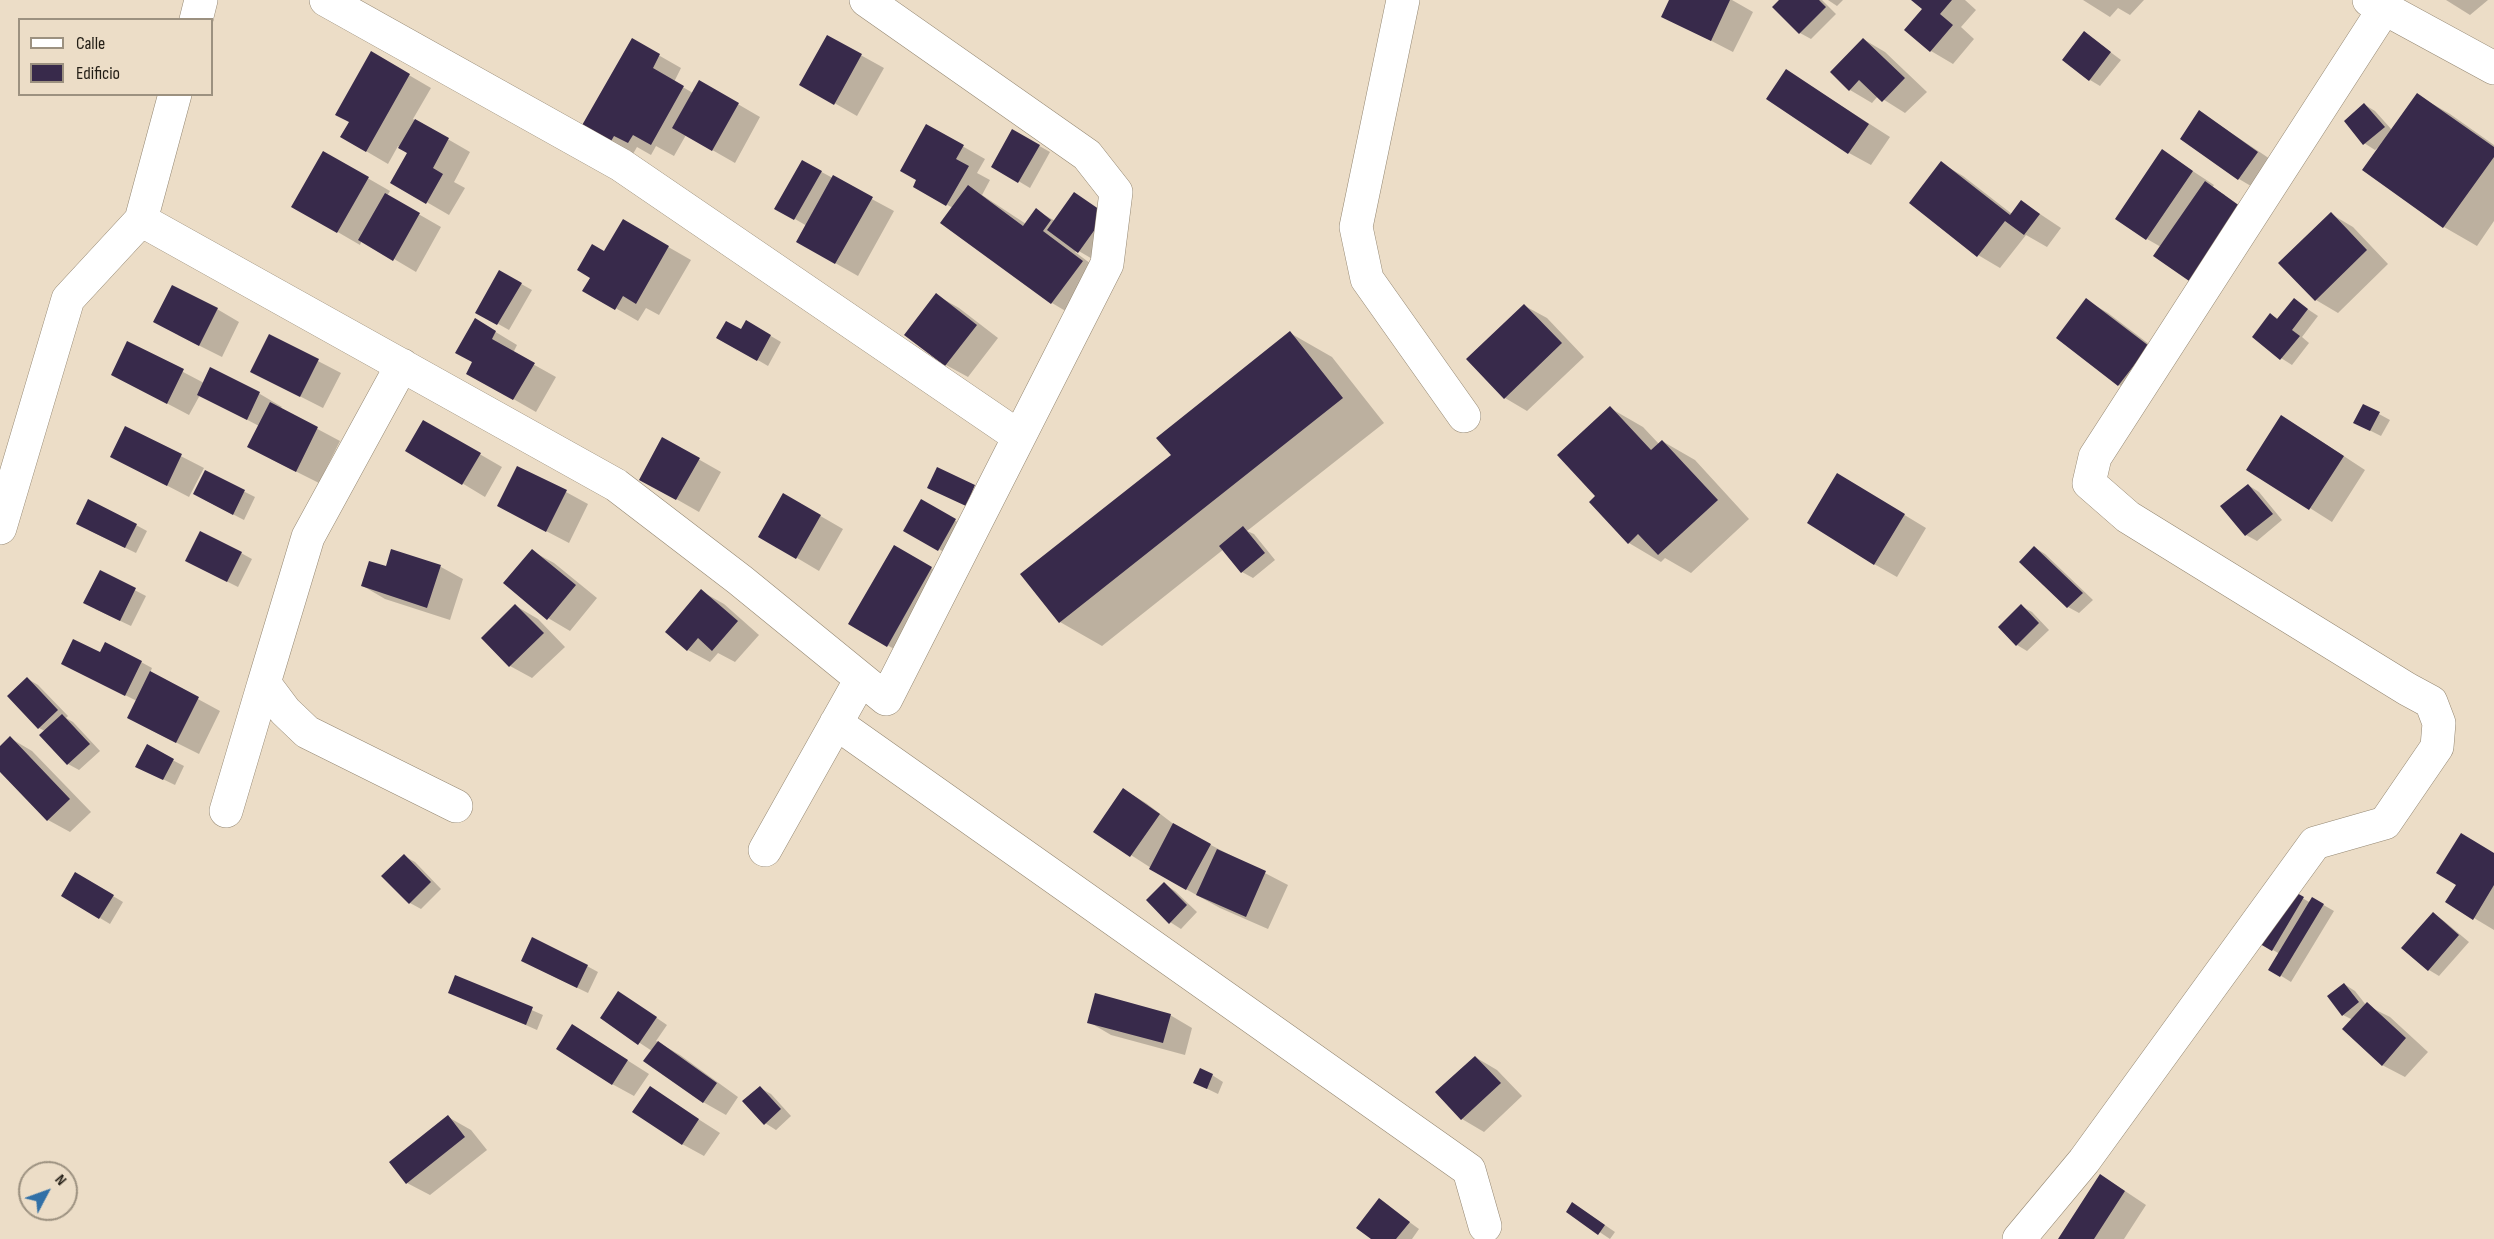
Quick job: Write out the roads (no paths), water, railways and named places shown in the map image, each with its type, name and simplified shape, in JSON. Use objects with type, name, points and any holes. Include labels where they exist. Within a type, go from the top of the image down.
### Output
[{"type":"street","points":[[196,18],[201,0]]},
{"type":"street","points":[[326,0],[621,165],[1018,436]]},
{"type":"street","points":[[141,220],[616,485],[740,580],[886,699],[1107,264],[1116,192],[1087,155],[866,0]]},
{"type":"street","points":[[1403,0],[1356,227],[1367,279],[1464,416]]},
{"type":"street","points":[[2019,1239],[2084,1161],[2315,843],[2385,823],[2437,747],[2439,723],[2431,702],[2128,517],[2089,483],[2095,457],[2377,4],[2494,68]]},
{"type":"street","points":[[0,528],[68,299],[141,220],[174,96]]},
{"type":"street","points":[[226,811],[308,537],[402,365]]},
{"type":"street","points":[[765,850],[861,679]]},
{"type":"street","points":[[264,683],[285,711],[307,732],[456,806]]},
{"type":"street","points":[[836,723],[1469,1170],[1485,1226]]}]
